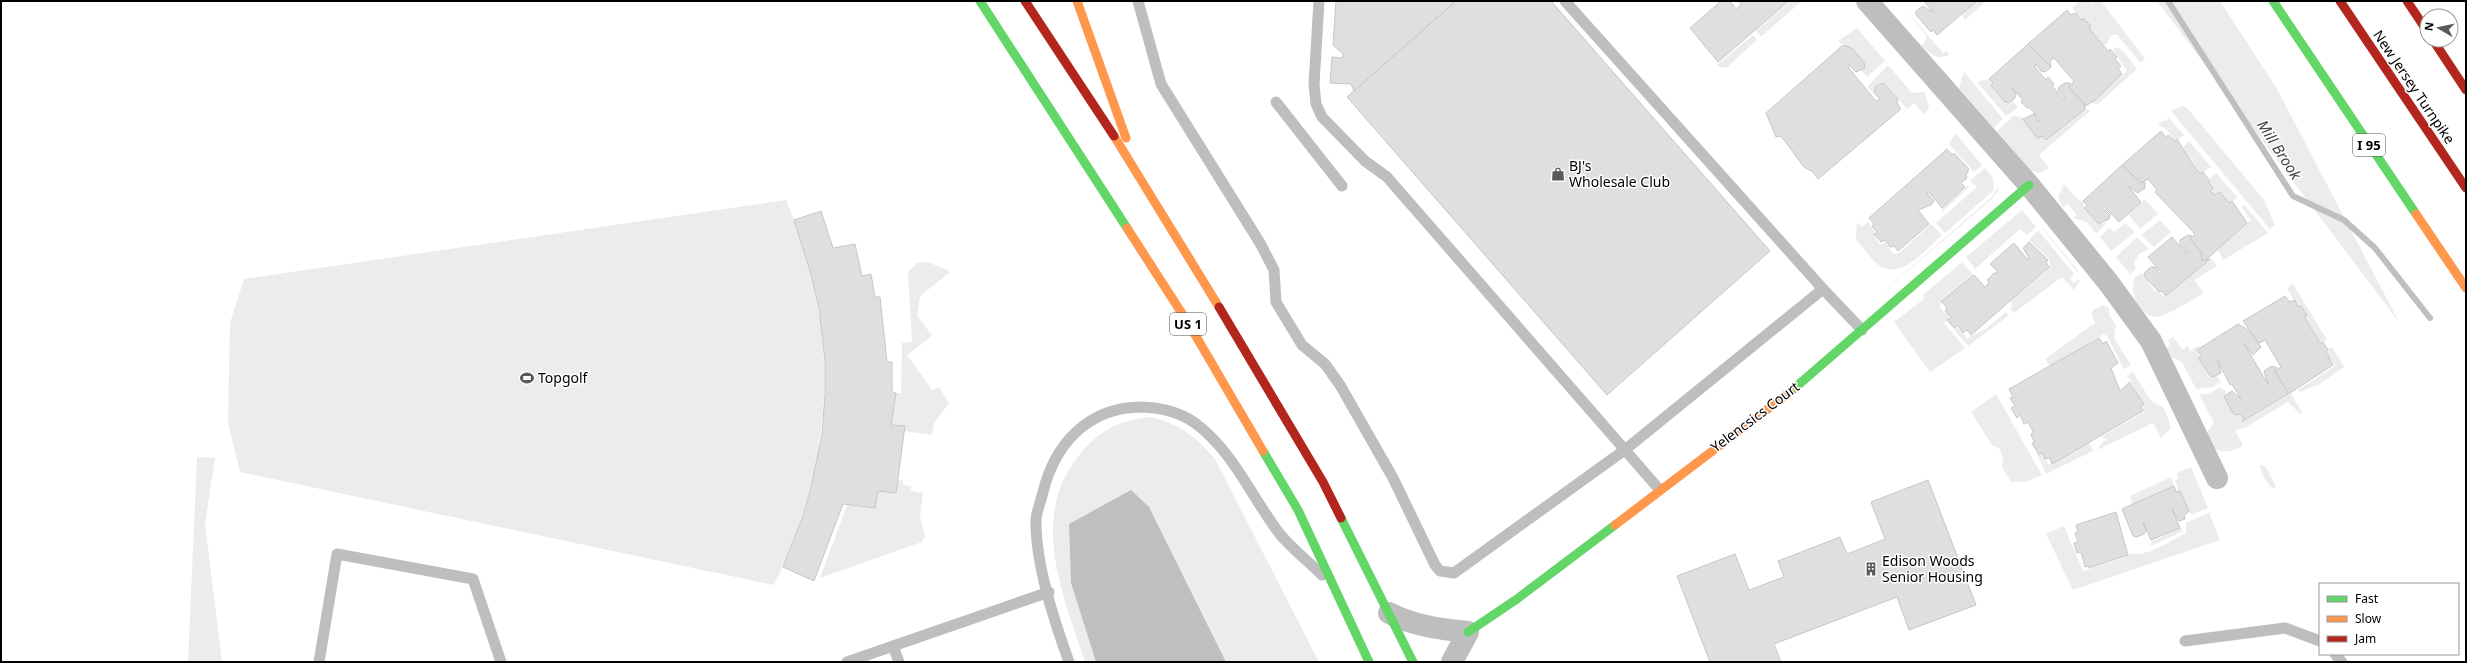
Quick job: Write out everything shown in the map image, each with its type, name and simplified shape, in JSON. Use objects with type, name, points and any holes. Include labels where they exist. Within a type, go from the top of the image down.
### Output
[{"type":"main road","name":"US 1","points":[[980,1],[1190,326],[1298,510],[1369,662]]},
{"type":"main road","name":"US 1","points":[[1025,1],[1140,175],[1323,482],[1413,662]]},
{"type":"main road","points":[[1077,1],[1140,175]]},
{"type":"main road","name":"I 95","points":[[2273,1],[2466,288]]},
{"type":"main road","name":"New Jersey Turnpike","points":[[2340,1],[2466,188]]},
{"type":"main road","points":[[2407,1],[2419,19]]},
{"type":"main road","points":[[2438,48],[2466,90]]},
{"type":"main road","name":"Yelencsics Court","points":[[1468,632],[1516,599],[1659,489],[1789,393],[2028,185]]},
{"type":"street","points":[[1867,1],[2028,185],[2108,282],[2151,342],[2217,478]]},
{"type":"street","points":[[1389,613],[1404,621],[1437,629],[1468,632]]},
{"type":"street","name":"Yelencsics Court","points":[[1452,662],[1468,632]]},
{"type":"lane","points":[[1138,1],[1161,84],[1260,243],[1274,270],[1276,302],[1302,345],[1325,364],[1340,385],[1393,478],[1440,571],[1454,573],[1626,449],[1823,289]]},
{"type":"lane","points":[[1319,1],[1314,84],[1316,104],[1322,117],[1365,161],[1387,176],[1626,449],[1659,489]]},
{"type":"lane","points":[[1565,1],[1823,289],[1862,330]]},
{"type":"lane","points":[[1276,102],[1342,186]]},
{"type":"lane","points":[[1069,662],[1037,550],[1036,517],[1052,466],[1073,436],[1087,422],[1104,413],[1120,408],[1153,407],[1175,411],[1195,423],[1221,446],[1280,534],[1334,586]]},
{"type":"lane","points":[[319,662],[337,554],[473,579],[501,662]]},
{"type":"lane","points":[[847,662],[1049,592]]},
{"type":"lane","points":[[2185,641],[2285,628],[2319,641]]},
{"type":"lane","points":[[893,646],[899,662]]},
{"type":"shaded area","points":[[1791,1],[1802,1],[1761,37],[1756,31]]},
{"type":"shaded area","points":[[1977,1],[1983,1],[1984,3],[1965,20],[1962,15]]},
{"type":"shaded area","points":[[2079,1],[2088,1],[2099,14],[2089,1],[2101,1],[2145,59],[2140,62],[2117,35],[2112,35],[2105,46],[2072,8]]},
{"type":"shaded area","points":[[2157,1],[2220,1],[2277,89],[2399,322]]},
{"type":"shaded area","points":[[1905,9],[1943,53],[1947,51],[1949,55],[1941,57],[1934,56],[1922,46],[1927,37]]},
{"type":"shaded area","points":[[1857,28],[1885,61],[1867,77],[1861,70],[1865,67],[1865,63],[1851,46],[1848,49],[1844,43],[1841,44],[1838,41]]},
{"type":"shaded area","points":[[1753,35],[1757,40],[1726,68],[1716,66]]},
{"type":"shaded area","points":[[2116,47],[2123,51],[2137,69],[2098,104],[2091,103],[2127,71],[2113,50]]},
{"type":"shaded area","points":[[1888,65],[1912,93],[1924,92],[1929,105],[1925,115],[1914,103],[1907,109],[1883,82],[1876,85],[1873,93],[1867,87]]},
{"type":"shaded area","points":[[1964,72],[2003,119],[1994,128],[1959,88]]},
{"type":"shaded area","points":[[1988,79],[1992,83],[1990,86],[2005,103],[2009,104],[2013,101],[2018,107],[2008,115],[2005,115],[1977,82]]},
{"type":"shaded area","points":[[2182,106],[2188,109],[2264,200],[2275,225],[2270,229],[2171,111]]},
{"type":"shaded area","points":[[2085,109],[2091,110],[2039,155],[2049,168],[2039,173],[2031,171],[1997,131],[2013,116],[2022,117],[2037,138],[2043,136],[2046,140]]},
{"type":"shaded area","points":[[2167,116],[2184,135],[2175,141],[2166,129],[2158,125],[2162,121],[2168,120]]},
{"type":"shaded area","points":[[1955,133],[1982,165],[1974,172],[1949,144]]},
{"type":"shaded area","points":[[2189,141],[2211,167],[2200,174],[2184,150],[2184,146]]},
{"type":"shaded area","points":[[1985,168],[1993,178],[1994,190],[1945,233],[1936,223],[1977,187],[1970,181]]},
{"type":"shaded area","points":[[2216,173],[2238,198],[2229,203],[2220,192],[2215,195],[2210,191],[2213,188],[2208,181]]},
{"type":"shaded area","points":[[2064,184],[2079,201],[2083,201],[2084,209],[2099,224],[2107,223],[2096,234],[2087,222],[2073,218],[2077,215],[2068,204],[2063,207],[2058,197]]},
{"type":"shaded area","points":[[1999,185],[1998,191],[1992,199],[1863,309],[1993,196]]},
{"type":"shaded area","points":[[1967,186],[1969,187],[1942,212],[1941,210]]},
{"type":"shaded area","points":[[2145,199],[2158,214],[2140,229],[2128,214]]},
{"type":"shaded area","name":"Topgolf","points":[[786,200],[804,248],[816,297],[823,346],[824,394],[820,442],[810,490],[795,538],[774,585],[240,472],[228,423],[230,323],[244,279]]},
{"type":"shaded area","points":[[2241,206],[2245,206],[2268,233],[2223,260],[2218,250],[2251,220]]},
{"type":"shaded area","points":[[2022,210],[2036,227],[2027,235],[2020,229],[1975,269],[1966,257]]},
{"type":"shaded area","points":[[2160,220],[2171,232],[2154,247],[2141,235]]},
{"type":"shaded area","points":[[1857,222],[1862,227],[1868,222],[1876,233],[1874,235],[1880,245],[1885,242],[1894,254],[1899,253],[1931,224],[1942,235],[1915,260],[1899,268],[1890,269],[1882,267],[1878,264],[1856,240]]},
{"type":"shaded area","points":[[2126,223],[2134,232],[2133,234],[2111,251],[2100,237],[2109,228],[2114,232]]},
{"type":"shaded area","points":[[2042,228],[2077,269],[2079,274]]},
{"type":"shaded area","points":[[2038,230],[2074,274],[2070,278],[2073,283],[2079,279],[2080,281],[2074,290],[2062,277],[2014,313],[2009,309],[2012,307],[2011,301],[2050,267],[2049,259],[2029,240]]},
{"type":"shaded area","points":[[2137,237],[2149,249],[2139,254],[2134,262],[2136,269],[2130,274],[2116,257]]},
{"type":"shaded area","points":[[2211,258],[2217,266],[2194,280],[2204,293],[2159,317],[2149,315],[2136,301],[2133,291],[2135,277],[2142,273],[2154,290],[2166,297]]},
{"type":"shaded area","points":[[928,262],[949,271],[949,273],[920,296],[917,315],[932,336],[907,355],[932,390],[939,387],[949,403],[934,423],[932,435],[904,431],[905,426],[891,425],[896,393],[901,393],[902,343],[912,342],[908,272],[917,263]]},
{"type":"shaded area","points":[[1962,262],[1973,275],[1940,300],[1942,303],[1939,306],[1949,318],[1944,323],[1965,348],[1930,372],[1894,322],[1924,299],[1923,295]]},
{"type":"shaded area","points":[[2293,284],[2327,340],[2320,342],[2305,317],[2307,314],[2301,306],[2298,307],[2287,288]]},
{"type":"shaded area","points":[[2103,305],[2109,309],[2109,315],[2116,325],[2114,338],[2131,365],[2124,369],[2107,336],[2104,334],[2050,366],[2045,359],[2095,323],[2092,314],[2093,310]]},
{"type":"shaded area","points":[[2006,312],[2008,316],[1968,346],[1953,329],[1957,326],[1967,338],[1987,328]]},
{"type":"shaded area","points":[[2173,337],[2182,349],[2185,349],[2187,345],[2190,351],[2198,346],[2200,348],[2197,350],[2200,355],[2197,357],[2209,377],[2217,376],[2221,382],[2212,387],[2196,389],[2182,362],[2168,355],[2167,347],[2170,345],[2168,340]]},
{"type":"shaded area","points":[[2332,347],[2344,367],[2318,385],[2300,392],[2298,390],[2335,366],[2327,354],[2328,349]]},
{"type":"shaded area","points":[[2133,372],[2151,401],[2163,407],[2169,420],[2170,429],[2161,438],[2153,423],[2097,450],[2103,441],[2108,440],[2101,437],[2143,413],[2150,417],[2143,412],[2128,384],[2129,380],[2134,382],[2126,376]]},
{"type":"shaded area","points":[[2219,388],[2226,391],[2224,396],[2235,415],[2240,414],[2244,419],[2241,424],[2291,394],[2302,412],[2300,414],[2288,402],[2244,428],[2235,430],[2243,446],[2230,451],[2219,451],[2210,447],[2206,434],[2214,423],[2199,394],[2208,394]]},
{"type":"shaded area","points":[[1996,394],[2042,475],[2026,482],[2011,482],[2002,467],[2003,457],[1999,448],[1992,445],[1971,412]]},
{"type":"shaded area","points":[[1150,417],[1170,423],[1194,437],[1215,459],[1319,662],[1226,662],[1149,507],[1071,583],[1096,662],[1085,662],[1060,583],[1055,556],[1053,530],[1056,504],[1064,478],[1087,446],[1111,428],[1129,421]]},
{"type":"shaded area","points":[[2089,442],[2093,451],[2046,474],[2038,456],[2041,452],[2049,465]]},
{"type":"shaded area","points":[[197,457],[215,458],[205,524],[222,662],[188,662]]},
{"type":"shaded area","points":[[2260,465],[2263,465],[2268,470],[2276,487],[2272,488],[2268,483],[2262,474]]},
{"type":"shaded area","points":[[2191,467],[2208,508],[2193,514],[2189,513],[2180,490],[2177,491],[2178,487],[2175,481],[2179,478],[2177,473]]},
{"type":"shaded area","points":[[2171,477],[2174,486],[2132,505],[2130,496]]},
{"type":"shaded area","points":[[897,480],[903,481],[903,485],[911,486],[911,491],[923,493],[920,516],[925,536],[922,542],[820,578],[847,505],[875,508],[878,491]]},
{"type":"shaded area","points":[[1131,490],[1149,507],[1226,662],[1096,662],[1071,583],[1069,524]]},
{"type":"shaded area","points":[[2209,513],[2220,540],[2073,590],[2046,534],[2064,526],[2083,571],[2124,558],[2131,553],[2143,553],[2158,548],[2186,533],[2186,523]]},
{"type":"shaded area","points":[[2181,528],[2183,531],[2151,546],[2151,542]]},
{"type":"building","points":[[1336,1],[1456,1],[1354,91],[1351,84],[1330,83],[1332,57],[1343,58],[1343,54],[1333,45]]},
{"type":"building","name":"BJ's Wholesale Club","points":[[1456,1],[1551,1],[1770,251],[1607,395],[1347,97]]},
{"type":"building","points":[[1721,1],[1730,1],[1736,9],[1741,5],[1739,1],[1789,1],[1718,62],[1690,28]]},
{"type":"building","points":[[1924,1],[1977,1],[1937,35],[1933,30],[1931,32],[1916,15],[1916,11],[1923,6],[1933,12]]},
{"type":"building","points":[[2067,10],[2071,15],[2076,13],[2081,20],[2083,18],[2091,26],[2089,28],[2108,51],[2110,49],[2117,57],[2115,59],[2121,66],[2118,68],[2122,74],[2095,100],[2084,107],[2084,104],[2069,87],[2074,81],[2054,58],[2050,61],[2051,67],[2028,44]]},
{"type":"building","points":[[2028,44],[2051,67],[2045,72],[2041,71],[2036,64],[2035,67],[2046,80],[2048,77],[2054,84],[2052,86],[2063,99],[2065,98],[2058,91],[2059,87],[2065,83],[2070,83],[2069,87],[2084,104],[2085,109],[2046,140],[2043,136],[2037,138],[2023,119],[2034,114],[2038,121],[2040,120],[2029,107],[2027,108],[2021,102],[2023,100],[2011,87],[2016,94],[2015,98],[2009,103],[2005,102],[1991,86],[1993,83],[1989,79]]},
{"type":"building","points":[[1843,45],[1852,48],[1864,62],[1865,68],[1856,72],[1849,65],[1848,67],[1875,100],[1879,101],[1879,98],[1874,93],[1876,86],[1883,83],[1898,99],[1897,103],[1901,109],[1818,179],[1813,172],[1804,167],[1781,136],[1776,137],[1766,113]]},
{"type":"building","points":[[2161,131],[2166,137],[2168,135],[2175,141],[2177,139],[2200,174],[2203,172],[2209,180],[2208,181],[2213,188],[2210,191],[2215,195],[2220,192],[2229,203],[2232,201],[2247,223],[2206,260],[2202,261],[2201,252],[2190,239],[2195,234],[2155,192],[2157,190],[2148,179],[2141,183],[2122,165]]},
{"type":"building","points":[[1947,149],[1952,155],[1954,153],[1969,169],[1966,175],[1967,178],[1961,183],[1965,187],[1942,208],[1929,192],[1927,193],[1934,201],[1931,205],[1918,210],[1929,224],[1898,251],[1894,246],[1890,247],[1885,240],[1881,242],[1874,234],[1878,233],[1872,226],[1874,224],[1869,218]]},
{"type":"building","points":[[2122,165],[2141,183],[2145,182],[2145,188],[2138,193],[2128,186],[2141,202],[2119,222],[2104,207],[2103,208],[2110,215],[2109,219],[2099,224],[2084,208],[2087,205],[2083,201]]},
{"type":"building","points":[[821,211],[833,248],[855,244],[862,276],[871,274],[875,297],[880,297],[887,362],[892,362],[892,392],[896,393],[891,425],[905,426],[896,493],[878,491],[875,508],[843,504],[814,581],[783,567],[803,516],[811,487],[822,435],[825,394],[825,361],[819,308],[811,274],[794,220]]},
{"type":"building","points":[[2188,235],[2192,236],[2190,239],[2201,252],[2202,261],[2210,259],[2166,296],[2162,291],[2159,292],[2144,276],[2145,272],[2151,267],[2155,267],[2160,274],[2162,273],[2148,257],[2172,237],[2186,253],[2187,252],[2180,244],[2180,240]]},
{"type":"building","points":[[2029,242],[2048,260],[2046,262],[2049,267],[1971,335],[1967,330],[1963,333],[1958,325],[1954,328],[1947,320],[1951,318],[1945,311],[1947,308],[1941,301],[1974,275],[1985,287],[1989,283],[1987,280],[1994,273],[1999,273],[1990,264],[2014,243],[2027,259],[2029,258],[2023,248]]},
{"type":"building","points":[[2285,296],[2290,302],[2295,300],[2298,307],[2301,306],[2307,315],[2304,316],[2320,343],[2323,342],[2328,350],[2326,352],[2333,365],[2287,395],[2275,371],[2281,367],[2265,340],[2259,343],[2243,321]]},
{"type":"building","points":[[2238,324],[2248,330],[2261,347],[2253,355],[2244,344],[2268,384],[2264,371],[2272,366],[2277,368],[2274,370],[2287,391],[2287,395],[2242,422],[2244,419],[2240,414],[2235,415],[2232,412],[2224,396],[2232,391],[2241,399],[2232,384],[2230,385],[2218,361],[2221,373],[2213,377],[2210,376],[2198,358],[2201,355],[2197,350]]},
{"type":"building","points":[[2099,338],[2103,344],[2106,341],[2118,363],[2111,368],[2120,391],[2129,383],[2144,404],[2140,407],[2143,411],[2052,464],[2050,458],[2045,459],[2042,452],[2039,455],[2032,443],[2035,443],[2031,435],[2033,431],[2028,422],[2024,424],[2020,415],[2017,418],[2011,408],[2015,406],[2010,398],[2013,397],[2009,389]]},
{"type":"building","name":"Edison Woods Senior Housing","points":[[1928,480],[1976,605],[1909,630],[1897,597],[1774,644],[1781,662],[1710,662],[1677,576],[1735,554],[1749,590],[1784,577],[1778,561],[1840,537],[1847,554],[1885,539],[1871,502]]},
{"type":"building","points":[[2174,486],[2176,492],[2180,491],[2189,511],[2184,516],[2185,519],[2179,521],[2172,509],[2180,528],[2151,540],[2143,522],[2146,531],[2144,534],[2137,537],[2133,536],[2122,509]]},
{"type":"building","points":[[2116,512],[2128,555],[2089,568],[2089,566],[2085,567],[2081,552],[2077,553],[2074,543],[2078,542],[2075,533],[2078,532],[2076,525]]},
{"type":"waterway","name":"Mill Brook","points":[[2168,1],[2293,196],[2344,220],[2375,248],[2430,318]]},
{"type":"traffic: fast","points":[[980,1],[1127,228]]},
{"type":"traffic: fast","points":[[2273,1],[2416,214]]},
{"type":"traffic: fast","points":[[1790,392],[2029,185]]},
{"type":"traffic: fast","points":[[1263,451],[1298,510],[1369,662]]},
{"type":"traffic: fast","points":[[1341,518],[1413,662]]},
{"type":"traffic: fast","points":[[1468,632],[1517,599],[1615,525]]},
{"type":"traffic: slow","points":[[1077,1],[1126,138]]},
{"type":"traffic: slow","points":[[1114,136],[1219,307]]},
{"type":"traffic: slow","points":[[2416,214],[2466,288]]},
{"type":"traffic: slow","points":[[1127,228],[1190,326],[1263,451]]},
{"type":"traffic: slow","points":[[1615,525],[1790,392]]},
{"type":"traffic: jam","points":[[1025,1],[1114,136]]},
{"type":"traffic: jam","points":[[2340,1],[2466,188]]},
{"type":"traffic: jam","points":[[2407,1],[2419,19]]},
{"type":"traffic: jam","points":[[2438,48],[2466,90]]},
{"type":"traffic: jam","points":[[1219,307],[1323,482],[1341,518]]},
{"type":"place","name":"BJ's Wholesale Club","points":[[1558,174]]},
{"type":"place","name":"Topgolf","points":[[527,378]]},
{"type":"place","name":"Edison Woods Senior Housing","points":[[1871,569]]}]
